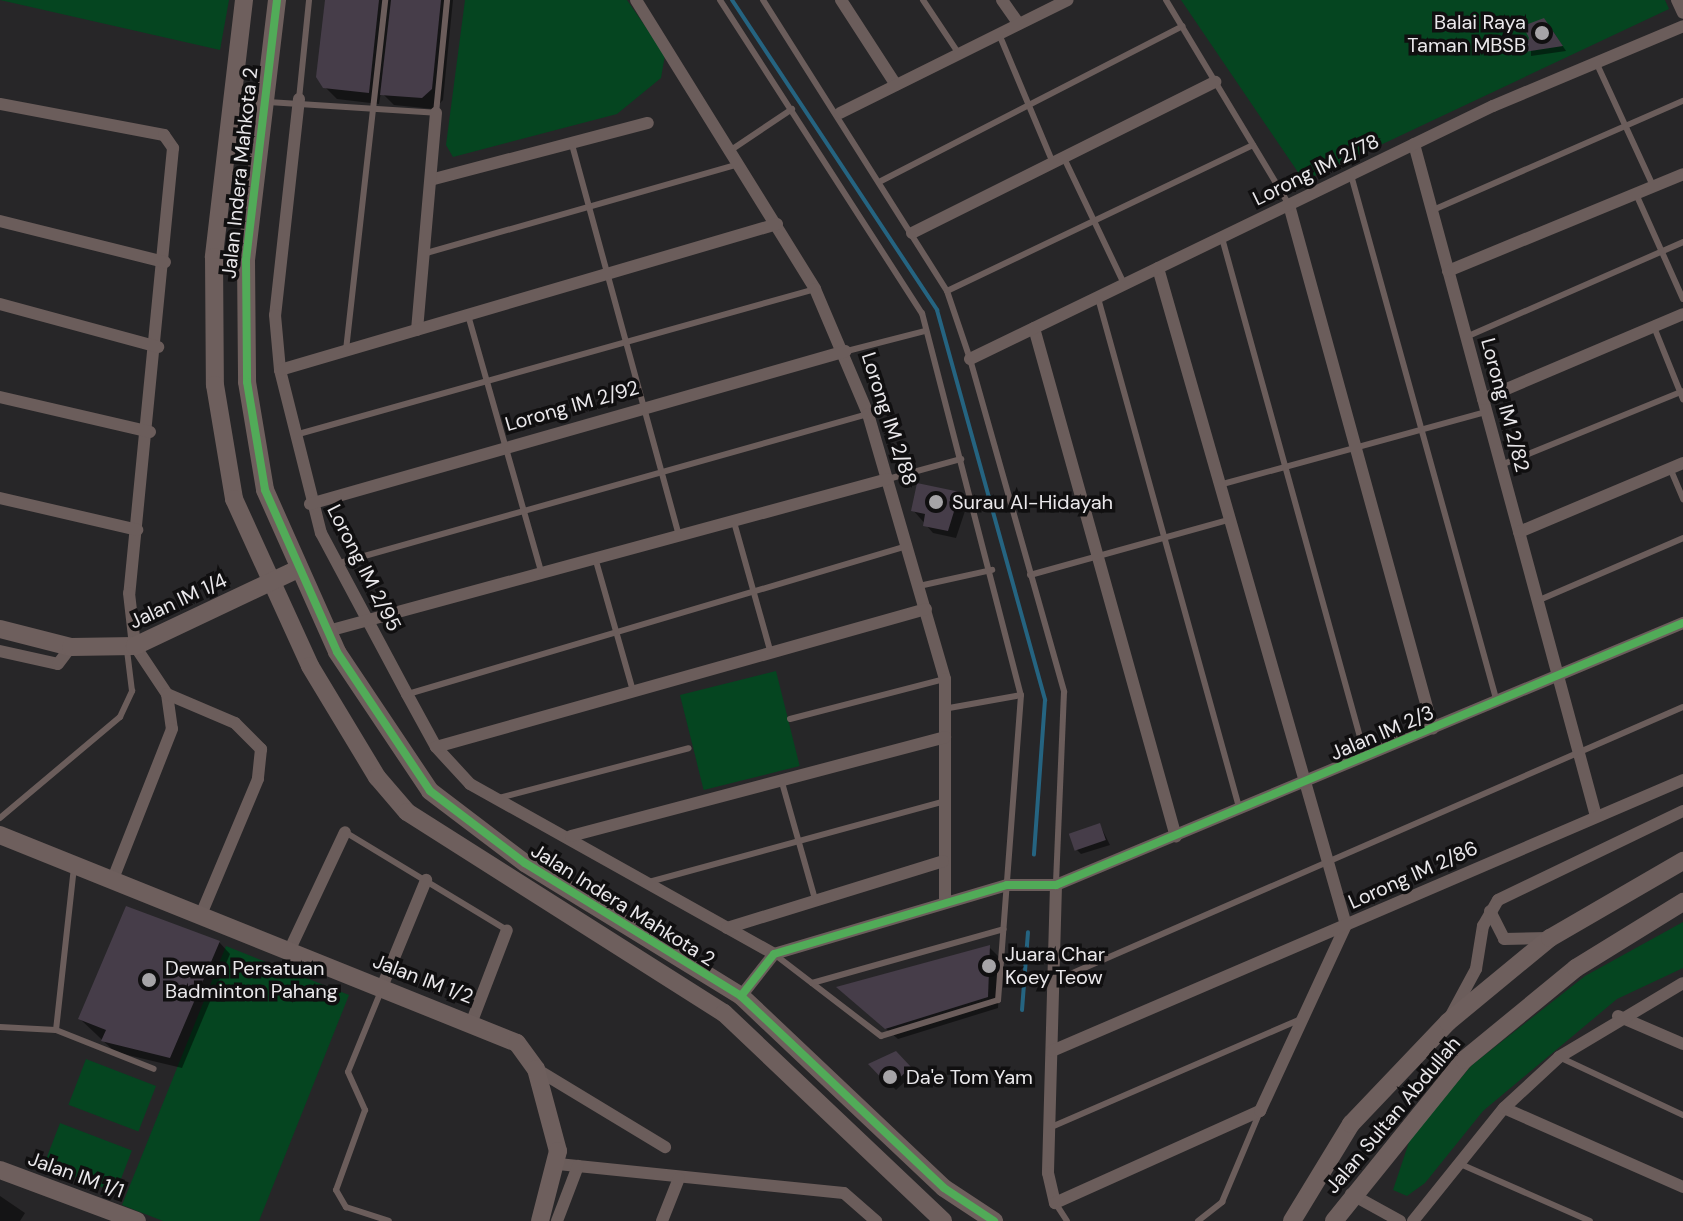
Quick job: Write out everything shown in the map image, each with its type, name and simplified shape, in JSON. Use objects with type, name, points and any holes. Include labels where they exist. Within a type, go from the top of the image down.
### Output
[{"type":"street","name":"Jalan Indera Mahkota 2","points":[[244,0],[210,319],[222,445],[234,499],[270,583],[326,694],[407,812],[724,1013],[943,1221]]},
{"type":"street","name":"Jalan Indera Mahkota 2","points":[[277,0],[242,319],[253,439],[298,569],[328,631],[402,759],[430,791],[525,863],[741,996],[944,1188],[994,1221]]},
{"type":"street","name":"Lorong IM 2/88","points":[[636,0],[734,148],[815,289],[846,351],[868,414],[945,679],[949,708],[941,802],[945,902]]},
{"type":"street","points":[[841,0],[896,85]]},
{"type":"street","points":[[1002,0],[1019,24]]},
{"type":"street","points":[[840,113],[1068,0]]},
{"type":"street","name":"Lorong IM 2/78","points":[[970,359],[1414,144],[1683,26]]},
{"type":"street","points":[[912,233],[1215,82]]},
{"type":"street","name":"Lorong IM 2/95","points":[[299,99],[275,315],[280,370],[310,504],[335,564],[436,747],[461,777],[571,836],[774,954]]},
{"type":"street","points":[[0,104],[156,134],[173,148],[150,432],[129,593],[130,646],[167,694],[251,735],[263,761],[202,912]]},
{"type":"street","points":[[417,330],[423,254],[434,179],[436,113]]},
{"type":"street","points":[[434,179],[648,123]]},
{"type":"street","name":"Lorong IM 2/82","points":[[1414,144],[1596,816]]},
{"type":"street","points":[[1448,271],[1683,174]]},
{"type":"street","points":[[1289,205],[1433,729]]},
{"type":"street","points":[[0,221],[165,262]]},
{"type":"street","points":[[280,370],[777,224]]},
{"type":"street","points":[[1052,1051],[1346,925],[1302,784],[1158,268]]},
{"type":"street","points":[[0,304],[158,347]]},
{"type":"street","points":[[1484,406],[1683,314]]},
{"type":"street","points":[[1034,328],[1176,837]]},
{"type":"street","name":"Lorong IM 2/92","points":[[310,504],[846,351]]},
{"type":"street","points":[[0,397],[150,432]]},
{"type":"street","points":[[1519,532],[1677,465]]},
{"type":"street","points":[[328,631],[368,623],[888,479]]},
{"type":"street","points":[[0,498],[137,530]]},
{"type":"street","name":"Jalan IM 1/4","points":[[0,629],[71,647],[130,646],[298,569]]},
{"type":"street","points":[[436,747],[926,609]]},
{"type":"street","name":"Jalan IM 2/3","points":[[774,954],[1007,885],[1056,885],[1683,623]]},
{"type":"street","name":"Jalan IM 1/4","points":[[0,651],[58,664],[71,647]]},
{"type":"street","points":[[114,876],[168,748],[167,694]]},
{"type":"street","points":[[571,836],[945,737]]},
{"type":"street","name":"Lorong IM 2/86","points":[[1260,1111],[1346,925],[1683,780]]},
{"type":"street","points":[[1448,1022],[1476,969],[1490,911],[1510,890],[1683,811]]},
{"type":"street","points":[[290,949],[345,832]]},
{"type":"street","name":"Jalan IM 1/2","points":[[0,835],[114,876],[472,1021],[517,1043],[536,1069],[558,1164]]},
{"type":"street","points":[[727,928],[943,861]]},
{"type":"street","name":"Jalan Sultan Abdullah","points":[[1292,1221],[1311,1184],[1351,1124],[1448,1022],[1550,938],[1683,861]]},
{"type":"street","points":[[382,987],[426,880]]},
{"type":"street","points":[[1056,885],[1048,1128],[1050,1189],[1055,1203],[1260,1111]]},
{"type":"street","name":"Jalan Sultan Abdullah","points":[[1334,1221],[1351,1194],[1464,1060],[1576,968],[1683,902]]},
{"type":"street","points":[[1490,911],[1504,939],[1550,938]]},
{"type":"street","points":[[472,1021],[507,930]]},
{"type":"street","points":[[741,996],[774,954]]},
{"type":"street","points":[[1413,1221],[1504,1108],[1559,1057],[1618,1016],[1683,983]]},
{"type":"street","points":[[1618,1016],[1683,1044]]},
{"type":"street","points":[[536,1069],[665,1147]]},
{"type":"street","points":[[1504,1108],[1683,1187]]},
{"type":"street","points":[[540,1221],[558,1164],[844,1193],[876,1221]]},
{"type":"street","points":[[557,1221],[578,1166]]},
{"type":"street","name":"Jalan IM 1/1","points":[[0,1170],[137,1221]]},
{"type":"street","points":[[662,1221],[679,1178]]},
{"type":"street","points":[[1286,1221],[1311,1184]]},
{"type":"street","points":[[1351,1194],[1392,1219]]},
{"type":"lane","name":"Lorong IM 2/95","points":[[299,99],[309,0]]},
{"type":"lane","points":[[346,350],[385,0]]},
{"type":"lane","points":[[264,102],[299,99],[436,113],[447,0]]},
{"type":"lane","points":[[720,0],[922,313],[992,570],[1021,695],[998,1000],[895,1036],[872,1032],[774,954]]},
{"type":"lane","points":[[763,0],[840,113],[947,291],[970,359],[1066,708],[1056,885]]},
{"type":"lane","points":[[923,0],[959,54]]},
{"type":"lane","points":[[1166,0],[1289,205]]},
{"type":"lane","points":[[881,181],[1182,26]]},
{"type":"lane","points":[[999,34],[1029,105],[1094,221],[1124,284]]},
{"type":"lane","points":[[1596,62],[1653,187]]},
{"type":"lane","points":[[1432,210],[1683,101]]},
{"type":"lane","points":[[734,148],[792,109]]},
{"type":"lane","points":[[571,141],[679,537]]},
{"type":"lane","points":[[947,291],[1253,145]]},
{"type":"lane","points":[[423,254],[742,163]]},
{"type":"lane","points":[[1351,175],[1497,702]]},
{"type":"lane","points":[[1636,194],[1683,299]]},
{"type":"lane","points":[[1222,238],[1365,757]]},
{"type":"lane","points":[[1466,337],[1683,242]]},
{"type":"lane","points":[[295,435],[815,289]]},
{"type":"lane","points":[[1098,298],[1240,810]]},
{"type":"lane","points":[[468,315],[541,576]]},
{"type":"lane","points":[[1501,465],[1682,394],[1654,327]]},
{"type":"lane","points":[[846,351],[925,331]]},
{"type":"lane","points":[[1219,485],[1422,430],[1484,406]]},
{"type":"lane","points":[[335,564],[868,414]]},
{"type":"lane","points":[[888,479],[961,459]]},
{"type":"lane","points":[[1677,465],[1683,499]]},
{"type":"lane","points":[[1030,575],[1228,520]]},
{"type":"lane","points":[[734,522],[771,654]]},
{"type":"lane","points":[[1537,601],[1683,538]]},
{"type":"lane","points":[[407,694],[614,630],[907,546]]},
{"type":"lane","points":[[596,561],[633,691]]},
{"type":"lane","points":[[919,586],[992,570]]},
{"type":"lane","points":[[0,818],[120,717],[132,691],[130,646]]},
{"type":"lane","points":[[790,719],[945,679]]},
{"type":"lane","points":[[949,708],[1021,695]]},
{"type":"lane","points":[[1051,982],[1683,707]]},
{"type":"lane","points":[[499,798],[689,748]]},
{"type":"lane","points":[[781,779],[815,899]]},
{"type":"lane","points":[[649,882],[798,838],[941,802]]},
{"type":"lane","points":[[345,832],[507,930]]},
{"type":"lane","points":[[56,1030],[74,862]]},
{"type":"lane","points":[[812,983],[1004,929]]},
{"type":"lane","points":[[382,987],[348,1072],[365,1110],[336,1190],[346,1207],[389,1221]]},
{"type":"lane","points":[[1048,1128],[1303,1018]]},
{"type":"lane","points":[[0,1027],[56,1030],[154,1069]]},
{"type":"lane","points":[[1559,1057],[1683,1115]]},
{"type":"lane","points":[[1198,1221],[1222,1202],[1260,1111]]},
{"type":"lane","points":[[1458,1163],[1590,1221]]},
{"type":"lane","points":[[1055,1203],[1067,1221]]},
{"type":"green space","points":[[0,0],[229,0],[220,50]]},
{"type":"green space","points":[[465,0],[627,0],[665,55],[661,78],[617,114],[453,157],[446,145]]},
{"type":"green space","points":[[1181,0],[1665,0],[1669,9],[1304,181]]},
{"type":"green space","points":[[776,671],[800,766],[704,790],[680,695]]},
{"type":"green space","points":[[1683,922],[1683,968],[1617,999],[1483,1111],[1425,1183],[1407,1196],[1393,1190],[1411,1136],[1472,1065],[1585,976]]},
{"type":"green space","points":[[226,946],[349,995],[259,1221],[163,1221],[122,1205]]},
{"type":"green space","points":[[86,1059],[156,1086],[138,1132],[68,1105]]},
{"type":"green space","points":[[60,1123],[132,1151],[116,1193],[44,1165]]},
{"type":"building","points":[[325,0],[379,0],[369,93],[323,88],[316,77]]},
{"type":"building","points":[[391,0],[441,0],[432,89],[422,98],[380,95]]},
{"type":"building","name":"Balai Raya Taman MBSB","points":[[1544,18],[1563,46],[1524,52],[1529,38],[1523,26]]},
{"type":"building","name":"Surau Al-Hidayah","points":[[917,483],[960,492],[948,531],[923,526],[925,514],[911,511]]},
{"type":"building","points":[[1100,823],[1106,840],[1075,851],[1069,834]]},
{"type":"building","name":"Dewan Persatuan Badminton Pahang","points":[[126,906],[220,941],[170,1058],[101,1041],[106,1030],[78,1019]]},
{"type":"building","points":[[990,945],[988,997],[885,1029],[836,987]]},
{"type":"building","name":"Da'e Tom Yam","points":[[896,1051],[911,1067],[890,1087],[868,1064]]},
{"type":"waterway","points":[[732,0],[937,310],[1045,700],[1034,855]]},
{"type":"waterway","points":[[1022,1010],[1028,932]]},
{"type":"cycle path","points":[[277,0],[246,260],[247,382],[265,490],[337,652],[430,791],[525,863],[741,996],[944,1188],[994,1221]]},
{"type":"cycle path","points":[[741,996],[774,954],[1007,885],[1056,885],[1683,623]]},
{"type":"place","name":"Balai Raya Taman MBSB","points":[[1542,33]]},
{"type":"place","name":"Surau Al-Hidayah","points":[[936,502]]},
{"type":"place","name":"Juara Char Koey Teow","points":[[989,966]]},
{"type":"place","name":"Dewan Persatuan Badminton Pahang","points":[[149,980]]},
{"type":"place","name":"Da'e Tom Yam","points":[[890,1077]]}]
